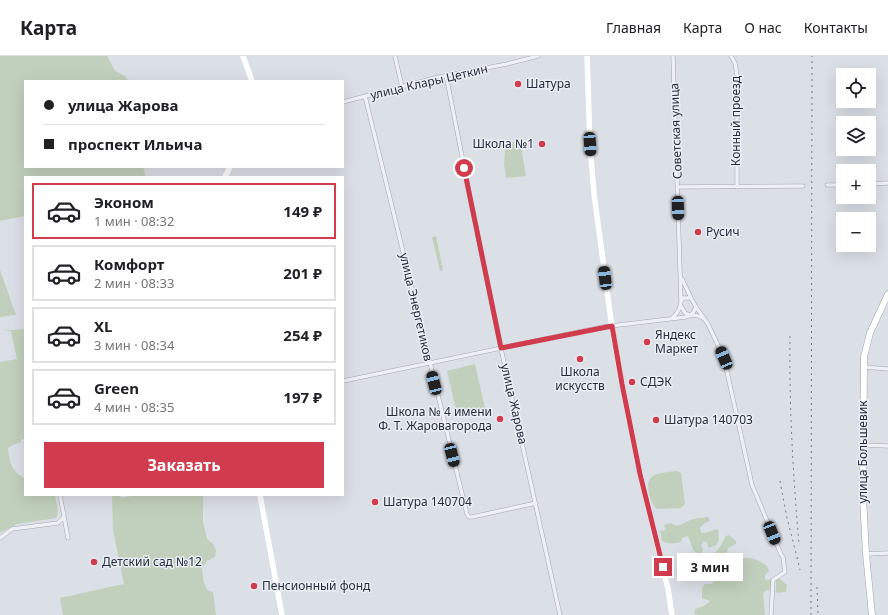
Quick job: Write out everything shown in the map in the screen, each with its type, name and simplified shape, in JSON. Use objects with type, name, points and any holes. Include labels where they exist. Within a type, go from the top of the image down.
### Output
[{"type":"main road","name":"улица Большевик","points":[[872,615],[866,554],[863,497],[864,367],[866,346],[870,333],[888,294]]},
{"type":"street","points":[[243,56],[252,80]]},
{"type":"street","points":[[394,56],[402,87]]},
{"type":"street","name":"улица Клары Цеткин","points":[[344,102],[446,75],[507,64],[538,56]]},
{"type":"street","points":[[587,56],[590,144],[612,326],[622,384],[642,480],[668,589],[672,615]]},
{"type":"street","name":"Советская улица","points":[[673,56],[681,301]]},
{"type":"street","name":"Конный проезд","points":[[731,56],[735,63],[737,75],[736,187]]},
{"type":"street","name":"улица Жарова","points":[[446,75],[501,348],[560,615]]},
{"type":"street","name":"улица Энергетиков","points":[[365,96],[469,517],[536,503]]},
{"type":"street","points":[[876,184],[888,183]]},
{"type":"street","points":[[827,185],[836,184]]},
{"type":"street","points":[[678,188],[803,186]]},
{"type":"street","name":"Советская улица","points":[[681,277],[691,298]]},
{"type":"street","points":[[704,319],[701,316],[684,314],[681,301],[686,297],[691,298],[716,338],[724,358],[752,485],[783,557],[785,572],[773,580],[771,615]]},
{"type":"street","points":[[671,318],[681,306]]},
{"type":"street","points":[[344,381],[612,326],[686,317],[694,313],[696,307]]},
{"type":"street","points":[[864,367],[888,369]]},
{"type":"street","points":[[863,445],[888,446]]},
{"type":"street","points":[[60,496],[68,538]]},
{"type":"street","points":[[260,496],[282,615]]},
{"type":"street","points":[[0,538],[2,535],[12,530],[58,523],[64,514]]},
{"type":"street","points":[[866,554],[888,553]]},
{"type":"green space","points":[[0,56],[107,56],[115,71],[125,76],[128,80],[24,80],[24,168],[143,168],[146,176],[24,176],[24,216],[0,221]]},
{"type":"green space","points":[[520,141],[526,176],[506,178],[504,164],[505,151],[503,144]]},
{"type":"green space","points":[[436,236],[443,270],[440,271],[432,237]]},
{"type":"green space","points":[[0,270],[16,315],[0,317]]},
{"type":"green space","points":[[24,329],[24,439],[21,439],[21,442],[8,448],[9,457],[14,470],[24,478],[24,496],[55,496],[58,512],[56,518],[17,524],[0,533],[0,362],[17,359],[11,331],[0,331]]},
{"type":"green space","points":[[475,364],[485,408],[457,414],[447,371]]},
{"type":"green space","points":[[677,471],[681,473],[685,504],[681,508],[657,509],[652,502],[649,493],[648,486],[651,477],[660,473]]},
{"type":"green space","points":[[112,496],[120,496],[121,498],[131,496],[203,496],[203,522],[207,539],[213,544],[216,550],[215,557],[207,561],[202,568],[203,579],[207,590],[213,592],[216,615],[63,615],[60,598],[124,584],[113,530]]},
{"type":"green space","points":[[708,517],[710,521],[705,523],[700,528],[701,533],[718,529],[719,540],[716,545],[708,548],[707,542],[703,542],[701,545],[703,550],[701,554],[695,552],[692,548],[688,536],[682,538],[681,542],[678,543],[662,541],[660,530],[664,531],[666,528],[663,525],[671,523],[676,526],[693,519]]},
{"type":"green space","points":[[729,535],[736,541],[736,544],[728,548],[725,559],[730,562],[740,558],[749,558],[767,566],[769,571],[765,575],[765,579],[772,580],[770,590],[765,591],[763,594],[765,615],[695,614],[694,611],[710,601],[702,598],[702,588],[705,584],[711,584],[714,582],[714,564],[711,558],[726,536]]},
{"type":"green space","points":[[776,579],[780,579],[787,585],[786,592],[777,593]]},
{"type":"railway","points":[[811,615],[812,56]]},
{"type":"railway","points":[[790,336],[792,440],[799,544]]},
{"type":"railway","points":[[780,481],[787,518],[800,570]]},
{"type":"railway","points":[[817,587],[818,615]]},
{"type":"place","name":"Шатура","points":[[518,84]]},
{"type":"place","name":"Школа №1","points":[[542,144]]},
{"type":"place","name":"Русич","points":[[698,232]]},
{"type":"place","name":"Яндекс Маркет","points":[[647,342]]},
{"type":"place","name":"Школа искусств","points":[[580,359]]},
{"type":"place","name":"СДЭК","points":[[632,382]]},
{"type":"place","name":"Школа № 4 имени Ф. Т. Жаровагорода","points":[[500,419]]},
{"type":"place","name":"Шатура 140703","points":[[656,420]]},
{"type":"place","name":"Шатура 140704","points":[[375,502]]},
{"type":"place","name":"Детский сад №12","points":[[94,562]]},
{"type":"place","name":"Пенсионный фонд","points":[[254,586]]},
{"type":"route","points":[[464,168],[501,348],[612,326],[616,355],[638,458],[640,474],[663,567]]}]
